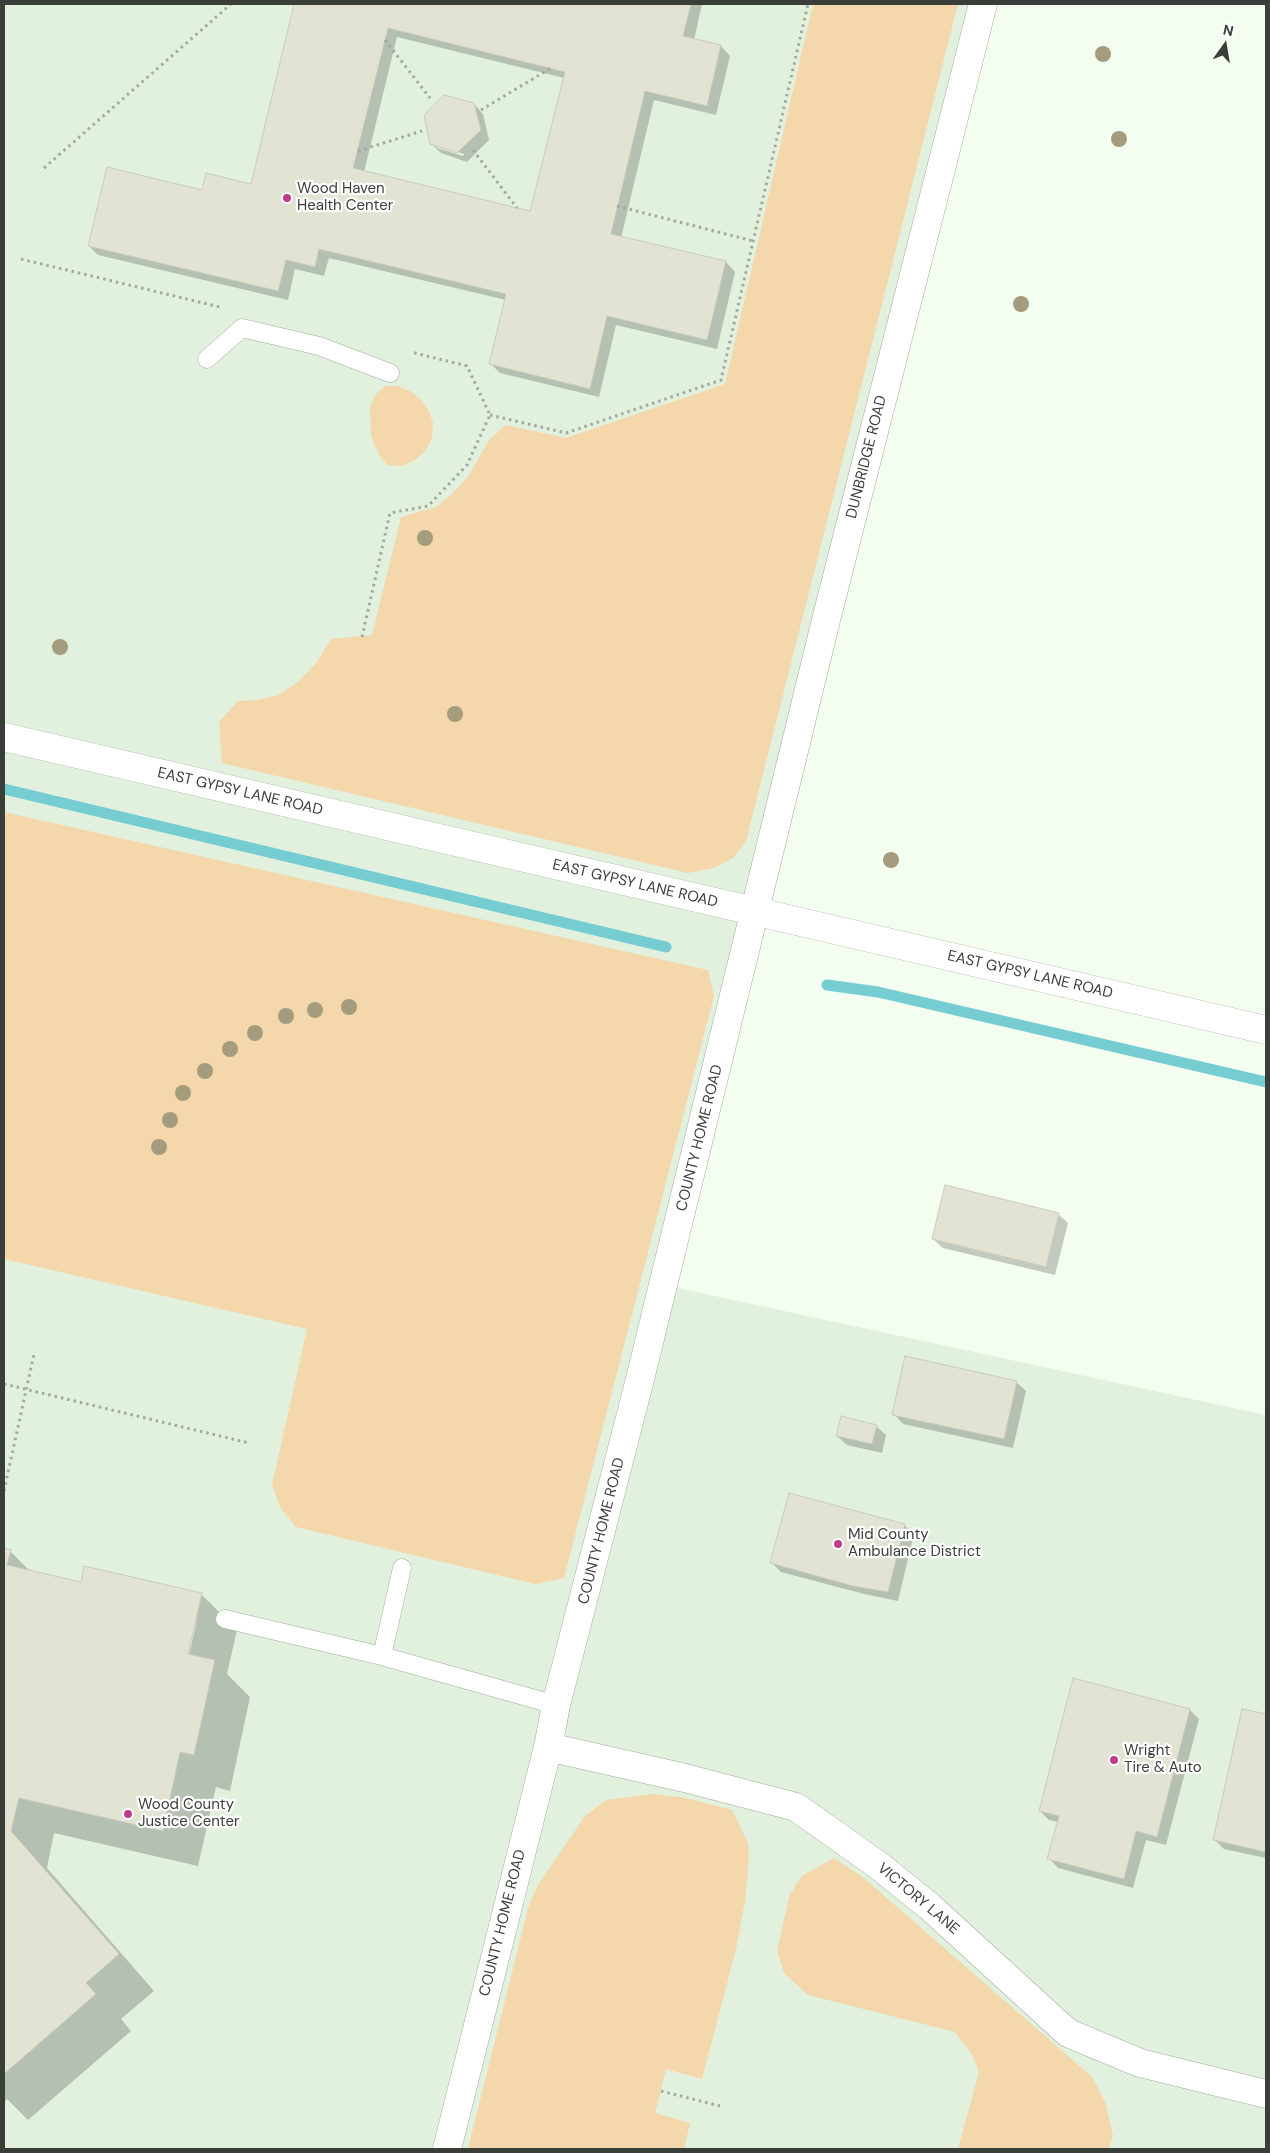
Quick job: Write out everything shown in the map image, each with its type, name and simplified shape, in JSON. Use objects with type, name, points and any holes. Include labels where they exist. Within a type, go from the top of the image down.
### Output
[{"type":"street","name":"DUNBRIDGE ROAD","points":[[755,912],[827,616],[983,4]]},
{"type":"street","name":"EAST GYPSY LANE ROAD","points":[[4,737],[1266,1030]]},
{"type":"street","name":"COUNTY HOME ROAD","points":[[447,2149],[548,1747],[556,1705],[639,1383],[755,912]]},
{"type":"street","name":"VICTORY LANE","points":[[548,1747],[685,1778],[796,1807],[878,1865],[930,1907],[1068,2033],[1140,2063],[1266,2094]]},
{"type":"lane","points":[[208,359],[242,328],[319,346],[390,373]]},
{"type":"lane","points":[[382,1656],[402,1568]]},
{"type":"lane","points":[[225,1619],[382,1656],[556,1705]]},
{"type":"path","points":[[44,168],[232,4]]},
{"type":"path","points":[[490,415],[566,433],[721,380],[808,4]]},
{"type":"path","points":[[385,40],[430,98]]},
{"type":"path","points":[[481,110],[551,68]]},
{"type":"path","points":[[358,151],[422,132]]},
{"type":"path","points":[[473,150],[517,208]]},
{"type":"path","points":[[617,206],[753,241]]},
{"type":"path","points":[[21,259],[225,308]]},
{"type":"path","points":[[362,637],[390,513],[428,506],[467,465],[490,415],[467,366],[409,352]]},
{"type":"path","points":[[4,1491],[34,1354]]},
{"type":"path","points":[[4,1384],[249,1443]]},
{"type":"path","points":[[660,2091],[720,2106]]},
{"type":"shaded area","points":[[4,4],[983,4],[664,1285],[1266,1415],[1266,2149],[4,2149]]},
{"type":"shaded area","points":[[813,4],[958,4],[746,841],[733,858],[714,868],[688,873],[222,763],[219,722],[238,701],[257,700],[279,695],[299,681],[317,662],[331,639],[372,635],[401,517],[436,507],[451,495],[468,477],[489,440],[506,425],[566,438],[725,384]]},
{"type":"shaded area","points":[[385,386],[397,386],[410,391],[421,400],[429,411],[433,423],[432,438],[426,450],[415,460],[402,466],[387,465],[379,455],[371,436],[370,407],[376,394]]},
{"type":"shaded area","points":[[4,812],[708,970],[714,996],[564,1578],[535,1584],[296,1527],[280,1507],[272,1485],[307,1329],[4,1259]]},
{"type":"shaded area","points":[[653,1794],[686,1798],[732,1810],[748,1843],[749,1856],[745,1901],[736,1949],[702,2079],[666,2069],[655,2113],[690,2123],[684,2149],[468,2149],[529,1905],[538,1885],[585,1816],[606,1800]]},
{"type":"shaded area","points":[[834,1858],[865,1879],[1092,2077],[1106,2104],[1113,2136],[1109,2149],[958,2149],[979,2072],[972,2054],[955,2032],[808,1995],[784,1973],[777,1950],[790,1894],[802,1876]]},
{"type":"building","name":"Wood Haven Health Center","points":[[294,4],[691,4],[683,36],[721,45],[707,106],[645,91],[611,234],[726,261],[707,340],[607,316],[590,389],[489,364],[506,294],[319,249],[315,267],[286,260],[278,291],[88,246],[107,167],[202,190],[206,173],[251,184]],"holes":[[[388,28],[565,72],[530,211],[353,168]]]},
{"type":"building","points":[[444,95],[474,103],[481,130],[457,153],[430,144],[424,115]]},
{"type":"building","points":[[945,1185],[1059,1213],[1046,1267],[932,1239]]},
{"type":"building","points":[[905,1356],[1017,1381],[1004,1439],[892,1415]]},
{"type":"building","points":[[841,1416],[877,1425],[872,1444],[836,1436]]},
{"type":"building","name":"Mid County Ambulance District","points":[[789,1493],[905,1524],[888,1592],[853,1586],[770,1563]]},
{"type":"building","name":"Wood County Justice Center","points":[[4,1548],[11,1550],[7,1565],[81,1582],[84,1566],[202,1593],[188,1654],[215,1660],[194,1755],[180,1752],[163,1831],[19,1798],[11,1831],[119,1954],[86,1983],[96,1994],[4,2074]]},
{"type":"building","name":"Wright Tire & Auto","points":[[1073,1678],[1190,1709],[1157,1837],[1136,1831],[1124,1879],[1047,1859],[1059,1816],[1039,1811]]},
{"type":"building","points":[[1242,1709],[1266,1714],[1266,1852],[1213,1840]]},
{"type":"waterway","points":[[4,789],[666,947]]},
{"type":"waterway","points":[[827,985],[878,992],[1266,1082]]},
{"type":"place","name":"Wood Haven Health Center","points":[[287,198]]},
{"type":"place","name":"Mid County Ambulance District","points":[[838,1544]]},
{"type":"place","name":"Wright Tire & Auto","points":[[1114,1760]]},
{"type":"place","name":"Wood County Justice Center","points":[[128,1814]]}]
